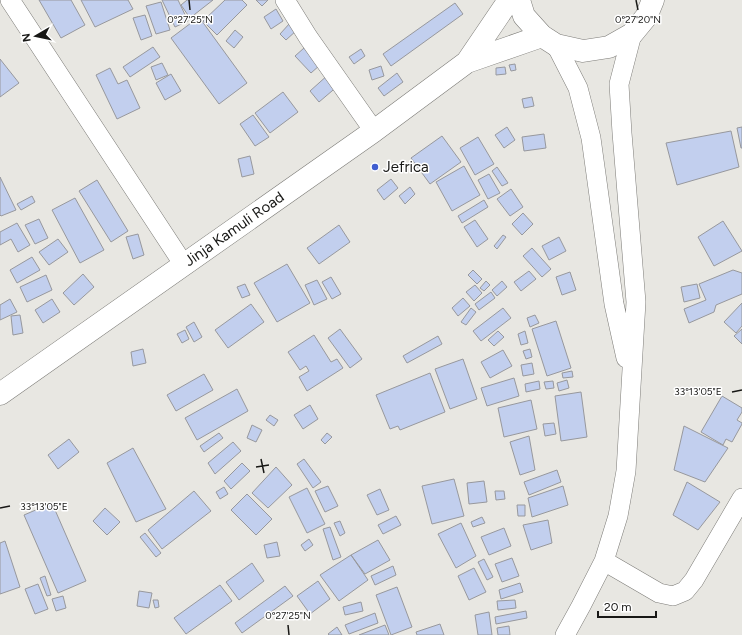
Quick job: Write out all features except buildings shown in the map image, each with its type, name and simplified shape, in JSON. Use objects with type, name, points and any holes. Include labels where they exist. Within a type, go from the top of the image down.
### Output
[{"type":"main road","name":"Jinja Kamuli Road","points":[[0,394],[374,130],[467,62],[509,0]]},
{"type":"main road","points":[[519,0],[524,16],[549,40],[582,51],[609,47],[644,17],[669,0]]},
{"type":"main road","name":"Jinja Kamuli Road","points":[[467,62],[549,40]]},
{"type":"street","points":[[10,0],[184,265]]},
{"type":"street","points":[[285,0],[308,37],[374,130]]},
{"type":"street","points":[[565,635],[604,560],[618,516],[626,471],[636,302],[619,84],[644,17]]},
{"type":"street","points":[[549,40],[578,88],[591,138],[614,304],[631,379]]},
{"type":"street","points":[[604,560],[659,593],[673,596],[685,592],[694,580],[742,498]]},
{"type":"place","name":"Jefrica","points":[[375,167]]}]
